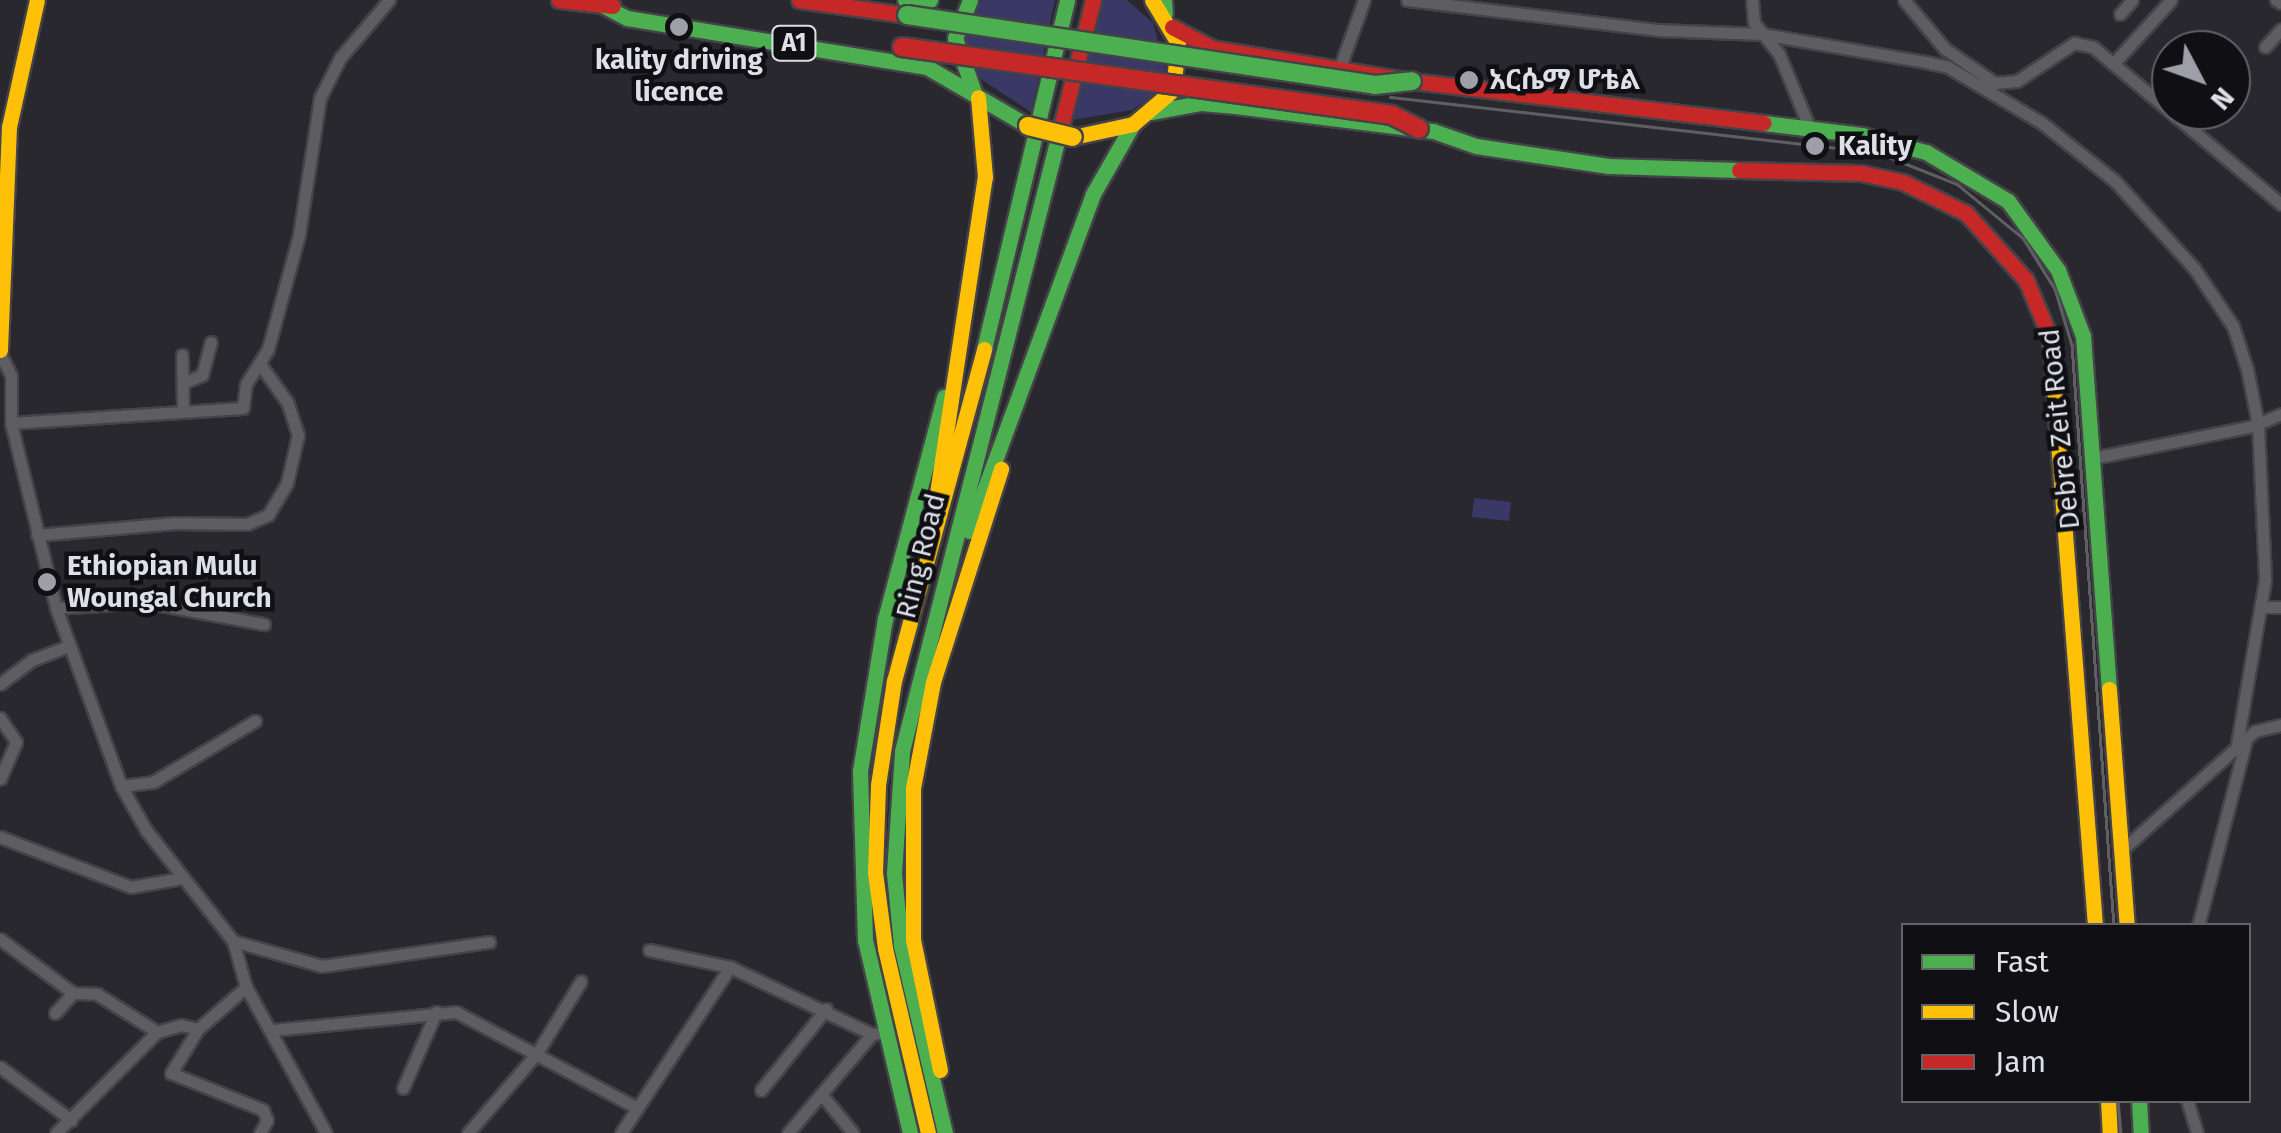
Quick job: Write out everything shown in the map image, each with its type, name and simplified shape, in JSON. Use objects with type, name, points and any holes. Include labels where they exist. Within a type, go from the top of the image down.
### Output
[{"type":"main road","points":[[0,352],[9,128],[37,0]]},
{"type":"main road","name":"A1","points":[[559,0],[604,6],[627,18],[887,57],[927,68],[1028,126],[1073,136],[1132,124]]},
{"type":"main road","points":[[799,0],[906,8],[1376,85],[1412,81]]},
{"type":"main road","points":[[906,8],[930,0]]},
{"type":"main road","points":[[925,574],[952,367],[985,177],[978,97],[958,60],[955,38],[970,0]]},
{"type":"main road","name":"Ring Road","points":[[928,1133],[885,948],[875,872],[887,716],[1067,0]]},
{"type":"main road","name":"Ring Road","points":[[945,1133],[900,945],[894,873],[902,751],[1092,0]]},
{"type":"main road","points":[[604,6],[1392,115],[1419,129]]},
{"type":"main road","points":[[1163,10],[1212,48],[1412,81]]},
{"type":"main road","points":[[954,1133],[913,940],[908,842],[925,711],[1014,421],[1093,194],[1132,124],[1173,90],[1179,70],[1163,10]]},
{"type":"main road","name":"Debre Zeit Road","points":[[1412,81],[1810,129],[1926,152],[1970,174],[2031,227],[2075,306],[2093,458],[2128,923]]},
{"type":"main road","points":[[1151,112],[1201,103],[1419,129]]},
{"type":"main road","name":"Debre Zeit Road","points":[[1419,129],[1493,149],[1609,166],[1888,178],[1966,213],[2011,259],[2051,340],[2095,923]]},
{"type":"main road","points":[[910,1133],[879,1033],[865,940],[860,771],[885,619],[952,367]]},
{"type":"main road","points":[[929,635],[1014,421]]},
{"type":"main road","points":[[2108,1103],[2110,1133]]},
{"type":"main road","points":[[2138,1103],[2141,1133]]},
{"type":"street","points":[[12,423],[243,408],[246,384],[260,364],[306,207],[320,98],[340,58],[389,0]]},
{"type":"street","points":[[1340,67],[1364,0]]},
{"type":"street","points":[[1407,0],[1657,30],[1762,34],[1948,68],[2042,123],[2151,216],[2234,326],[2258,424],[2264,607],[2236,749]]},
{"type":"street","points":[[1752,0],[1751,14],[1790,76],[1810,129]]},
{"type":"street","points":[[1904,0],[1945,50],[2008,85],[2074,44],[2084,42],[2281,204]]},
{"type":"street","points":[[2120,14],[2132,0]]},
{"type":"street","points":[[2113,64],[2171,0]]},
{"type":"street","points":[[2265,47],[2281,29]]},
{"type":"street","points":[[1945,50],[1948,68]]},
{"type":"street","points":[[182,383],[202,375],[211,342]]},
{"type":"street","points":[[0,352],[11,376],[12,423],[56,608],[121,786],[182,878],[233,941],[246,986],[326,1133]]},
{"type":"street","points":[[182,355],[183,409]]},
{"type":"street","points":[[37,536],[174,523],[247,524],[268,515],[287,482],[298,435],[287,402],[260,364]]},
{"type":"street","points":[[2093,458],[2258,424],[2281,414]]},
{"type":"street","points":[[56,608],[144,602],[264,624]]},
{"type":"street","points":[[2264,607],[2281,607]]},
{"type":"street","points":[[0,684],[32,660],[68,646]]},
{"type":"street","points":[[0,718],[16,742],[0,780]]},
{"type":"street","points":[[121,786],[153,782],[255,722]]},
{"type":"street","points":[[2122,849],[2246,740],[2266,725],[2281,725]]},
{"type":"street","points":[[2199,923],[2246,740]]},
{"type":"street","points":[[0,838],[131,886],[182,878]]},
{"type":"street","points":[[0,939],[73,993],[98,994],[157,1032]]},
{"type":"street","points":[[233,941],[322,966],[489,942]]},
{"type":"street","points":[[649,950],[730,967],[879,1033],[788,1133]]},
{"type":"street","points":[[621,1133],[730,967]]},
{"type":"street","points":[[468,1133],[537,1054],[581,981]]},
{"type":"street","points":[[246,986],[198,1029],[171,1073],[263,1110],[267,1120],[260,1133]]},
{"type":"street","points":[[55,1013],[73,993]]},
{"type":"street","points":[[760,1090],[826,1008]]},
{"type":"street","points":[[272,1030],[436,1012],[471,1016],[637,1108]]},
{"type":"street","points":[[403,1088],[436,1012]]},
{"type":"street","points":[[56,1133],[157,1032],[181,1025],[198,1029]]},
{"type":"street","points":[[0,1068],[70,1120]]},
{"type":"street","points":[[822,1095],[852,1133]]},
{"type":"street","points":[[2188,1103],[2197,1133]]},
{"type":"shaded area","points":[[981,0],[1055,0],[1031,112],[976,76],[963,41]]},
{"type":"shaded area","points":[[1095,0],[1127,0],[1153,23],[1166,70],[1156,93],[1132,110],[1072,120]]},
{"type":"shaded area","points":[[1474,498],[1511,502],[1509,521],[1472,517]]},
{"type":"tram line","points":[[1390,97],[1876,152],[1957,184],[2023,238],[2055,289],[2072,345],[2114,923]]},
{"type":"tram line","points":[[2118,1103],[2121,1133]]},
{"type":"traffic: fast","points":[[905,0],[930,0]]},
{"type":"traffic: fast","points":[[970,0],[955,38],[974,92]]},
{"type":"traffic: fast","points":[[984,349],[1067,0]]},
{"type":"traffic: fast","points":[[1164,0],[1165,13]]},
{"type":"traffic: fast","points":[[604,6],[627,18],[927,67],[1028,126]]},
{"type":"traffic: fast","points":[[907,15],[1375,85],[1412,81]]},
{"type":"traffic: fast","points":[[1151,112],[1201,103],[1235,106],[1433,131],[1476,146],[1609,166],[1739,170]]},
{"type":"traffic: fast","points":[[945,1133],[901,945],[894,873],[902,751],[1062,122]]},
{"type":"traffic: fast","points":[[1764,123],[1862,135],[1926,152],[2008,201],[2058,270],[2083,336],[2109,689]]},
{"type":"traffic: fast","points":[[969,531],[1093,194],[1133,124]]},
{"type":"traffic: fast","points":[[910,1133],[865,940],[860,771],[885,619],[944,397]]},
{"type":"traffic: fast","points":[[2139,1103],[2141,1133]]},
{"type":"traffic: slow","points":[[0,350],[9,127],[37,0]]},
{"type":"traffic: slow","points":[[1073,137],[1133,124],[1173,90],[1178,43],[1152,0]]},
{"type":"traffic: slow","points":[[937,493],[985,177],[978,97]]},
{"type":"traffic: slow","points":[[1028,126],[1073,137]]},
{"type":"traffic: slow","points":[[2050,337],[2095,923]]},
{"type":"traffic: slow","points":[[928,1133],[885,948],[875,872],[878,785],[894,681],[984,349]]},
{"type":"traffic: slow","points":[[940,1070],[913,940],[913,788],[933,682],[1001,469]]},
{"type":"traffic: slow","points":[[2109,689],[2127,923]]},
{"type":"traffic: slow","points":[[2108,1103],[2110,1133]]},
{"type":"traffic: jam","points":[[559,0],[613,6]]},
{"type":"traffic: jam","points":[[799,0],[907,15]]},
{"type":"traffic: jam","points":[[1062,122],[1093,0]]},
{"type":"traffic: jam","points":[[1172,27],[1212,48],[1412,81],[1764,123]]},
{"type":"traffic: jam","points":[[902,47],[1392,115],[1419,129]]},
{"type":"traffic: jam","points":[[1739,170],[1861,173],[1903,182],[1966,213],[2026,280],[2050,337]]},
{"type":"place","name":"kality driving licence","points":[[679,27]]},
{"type":"place","name":"አርሴማ ሆቴል","points":[[1469,80]]},
{"type":"place","name":"Kality","points":[[1815,146]]},
{"type":"place","name":"Ethiopian Mulu Woungal Church","points":[[47,582]]}]
